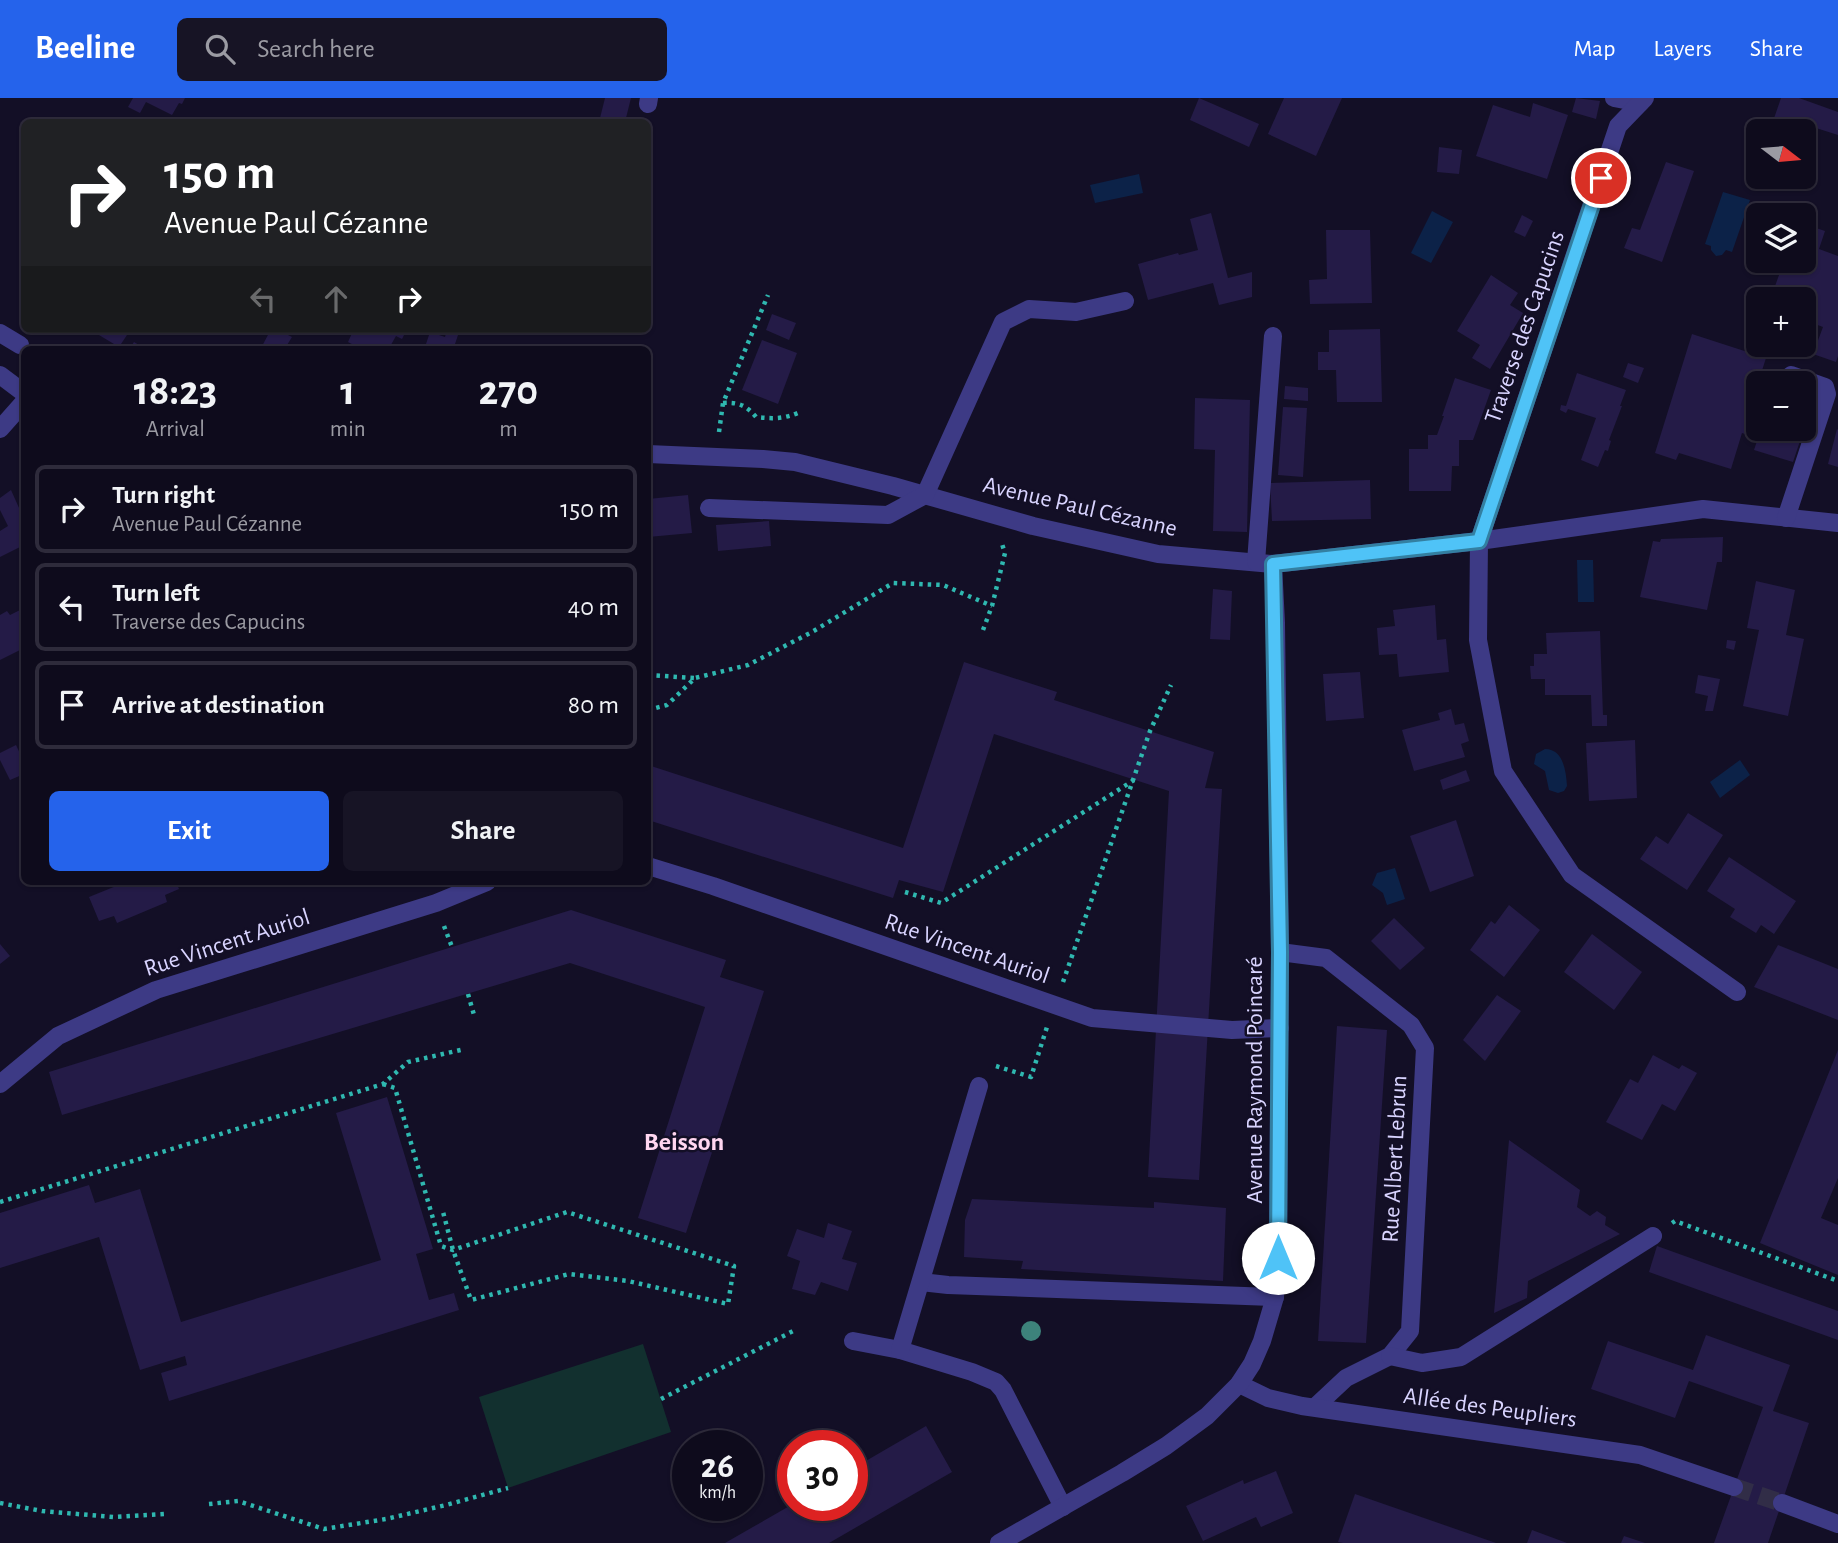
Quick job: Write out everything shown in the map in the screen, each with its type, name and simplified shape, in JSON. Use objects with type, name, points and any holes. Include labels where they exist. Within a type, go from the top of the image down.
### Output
[{"type":"street","points":[[1614,98],[1643,100]]},
{"type":"street","name":"Traverse des Capucins","points":[[1643,100],[1618,126],[1479,541],[1478,640],[1503,771],[1572,875],[1738,992]]},
{"type":"street","points":[[709,508],[888,515],[925,495],[1003,322],[1029,309],[1076,312],[1125,301]]},
{"type":"street","points":[[0,333],[20,345]]},
{"type":"street","name":"Avenue Raymond Poincaré","points":[[999,1543],[1166,1446],[1207,1416],[1239,1384],[1252,1364],[1275,1297],[1278,1258],[1280,952],[1265,563],[1273,336]]},
{"type":"street","points":[[0,375],[21,391]]},
{"type":"street","points":[[1816,384],[1825,387],[1827,394],[1816,427]]},
{"type":"street","points":[[0,429],[21,405]]},
{"type":"street","points":[[1786,518],[1811,441]]},
{"type":"street","name":"Avenue Paul Cézanne","points":[[651,454],[795,462],[1033,526],[1158,554],[1265,563],[1479,541],[1703,509],[1838,523]]},
{"type":"street","name":"Rue Vincent Auriol","points":[[651,867],[725,890],[1092,1018],[1232,1030],[1280,1028]]},
{"type":"street","name":"Rue Vincent Auriol","points":[[3,1081],[58,1036],[156,990],[436,903],[480,885]]},
{"type":"street","name":"Rue Albert Lebrun","points":[[1280,952],[1326,958],[1411,1025],[1425,1048],[1410,1331],[1390,1356],[1346,1378],[1315,1407]]},
{"type":"street","points":[[900,1350],[979,1086]]},
{"type":"street","points":[[1390,1356],[1422,1363],[1461,1357],[1653,1236]]},
{"type":"street","points":[[921,1282],[1275,1297]]},
{"type":"street","points":[[853,1341],[900,1350],[996,1382],[1063,1507]]},
{"type":"street","name":"Allée des Peupliers","points":[[1239,1384],[1268,1398],[1315,1407],[1640,1455],[1734,1487]]},
{"type":"street","points":[[1782,1503],[1838,1524]]},
{"type":"path","points":[[721,457],[719,436],[723,403],[768,295]]},
{"type":"path","points":[[723,403],[736,402],[748,408],[756,417],[772,419],[786,419],[800,412]]},
{"type":"path","points":[[983,630],[1005,553],[991,514]]},
{"type":"path","points":[[651,675],[695,678],[748,666],[812,632],[893,583],[943,585],[992,606]]},
{"type":"path","points":[[651,709],[667,705],[695,678]]},
{"type":"path","points":[[1061,988],[1150,731],[1171,685]]},
{"type":"path","points":[[905,892],[941,903],[1135,780]]},
{"type":"path","points":[[468,994],[474,1015]]},
{"type":"path","points":[[1031,1077],[1055,1005]]},
{"type":"path","points":[[0,1202],[383,1084],[408,1062],[465,1049]]},
{"type":"path","points":[[383,1084],[395,1088],[441,1246],[453,1250],[567,1212],[734,1266],[728,1304],[628,1281],[569,1274],[471,1300],[453,1250],[442,1208]]},
{"type":"path","points":[[1653,1236],[1675,1221],[1838,1281]]},
{"type":"path","points":[[661,1399],[797,1329]]},
{"type":"path","points":[[209,1504],[238,1501],[324,1529],[386,1519],[508,1488]]},
{"type":"path","points":[[0,1503],[41,1511],[113,1517],[164,1514]]},
{"type":"green space","points":[[643,1344],[671,1432],[508,1488],[479,1397]]},
{"type":"water","points":[[1139,174],[1143,193],[1095,203],[1090,185]]},
{"type":"water","points":[[1723,192],[1750,200],[1746,203],[1746,212],[1732,252],[1726,250],[1722,255],[1716,256],[1711,246],[1705,244]]},
{"type":"water","points":[[1432,211],[1453,222],[1431,263],[1411,253]]},
{"type":"water","points":[[1577,560],[1593,560],[1594,602],[1578,602]]},
{"type":"water","points":[[1545,749],[1560,756],[1566,773],[1567,786],[1564,791],[1558,793],[1549,790],[1545,771],[1534,764],[1536,754]]},
{"type":"water","points":[[1740,760],[1750,775],[1720,798],[1710,782]]},
{"type":"water","points":[[1395,868],[1405,899],[1387,905],[1383,893],[1372,885],[1377,873]]},
{"type":"building","points":[[133,98],[185,98],[172,115],[146,102],[140,113],[128,107]]},
{"type":"building","points":[[605,98],[631,98],[626,119],[600,119]]},
{"type":"building","points":[[1199,98],[1259,124],[1249,147],[1190,120]]},
{"type":"building","points":[[1284,98],[1342,98],[1316,156],[1268,134]]},
{"type":"building","points":[[1576,98],[1600,101],[1596,119],[1572,112]]},
{"type":"building","points":[[1781,98],[1799,98],[1838,112],[1838,135],[1816,128],[1816,119],[1774,119]]},
{"type":"building","points":[[1533,103],[1568,115],[1547,179],[1476,156],[1493,105],[1530,117]]},
{"type":"building","points":[[1439,147],[1462,150],[1459,174],[1437,172]]},
{"type":"building","points":[[1666,162],[1694,171],[1662,262],[1624,248],[1632,228],[1640,230]]},
{"type":"building","points":[[1211,213],[1228,278],[1252,272],[1252,297],[1219,305],[1213,283],[1148,300],[1138,264],[1198,250],[1190,219]]},
{"type":"building","points":[[1522,215],[1533,221],[1525,237],[1514,232]]},
{"type":"building","points":[[1816,228],[1825,231],[1819,249],[1838,256],[1836,362],[1816,355],[1816,346],[1823,327],[1816,324],[1816,287],[1775,287],[1780,273],[1816,273]]},
{"type":"building","points":[[1326,230],[1370,230],[1372,303],[1310,304],[1309,280],[1327,279]]},
{"type":"building","points":[[1491,275],[1518,293],[1510,305],[1523,313],[1490,369],[1472,358],[1480,345],[1457,331]]},
{"type":"building","points":[[772,314],[796,323],[789,340],[766,330]]},
{"type":"building","points":[[1380,329],[1382,402],[1337,402],[1336,370],[1318,370],[1318,352],[1329,352],[1329,330]]},
{"type":"building","points":[[96,333],[128,333],[117,346]]},
{"type":"building","points":[[269,333],[284,333],[292,337],[286,346],[262,346]]},
{"type":"building","points":[[352,333],[405,333],[402,339],[396,336],[390,346],[356,346],[348,342]]},
{"type":"building","points":[[430,333],[445,337],[446,333],[459,333],[454,346],[425,346]]},
{"type":"building","points":[[1692,334],[1746,352],[1746,357],[1766,358],[1762,371],[1746,371],[1746,434],[1742,433],[1731,469],[1679,453],[1676,460],[1655,453]]},
{"type":"building","points":[[762,340],[797,353],[778,404],[742,390]]},
{"type":"building","points":[[1628,363],[1644,368],[1638,383],[1623,377]]},
{"type":"building","points":[[1577,373],[1626,390],[1609,440],[1608,451],[1605,450],[1598,467],[1581,460],[1596,418],[1568,409],[1566,413],[1560,410],[1561,405],[1566,406]]},
{"type":"building","points":[[1455,378],[1491,390],[1473,440],[1459,440],[1459,466],[1452,466],[1451,491],[1409,491],[1409,449],[1428,449],[1428,435],[1437,435]]},
{"type":"building","points":[[1285,386],[1308,388],[1308,401],[1284,399]]},
{"type":"building","points":[[1195,398],[1250,400],[1247,532],[1213,531],[1215,450],[1194,449]]},
{"type":"building","points":[[1283,407],[1307,408],[1303,477],[1278,475]]},
{"type":"building","points":[[1838,430],[1838,467],[1828,464]]},
{"type":"building","points":[[1757,441],[1800,441],[1793,462],[1754,450]]},
{"type":"building","points":[[1370,480],[1371,519],[1272,521],[1270,483]]},
{"type":"building","points":[[11,490],[21,512],[21,546],[0,557],[0,531],[8,526],[0,510],[0,498]]},
{"type":"building","points":[[688,495],[692,533],[651,537],[651,499]]},
{"type":"building","points":[[769,521],[771,546],[718,551],[716,525]]},
{"type":"building","points":[[1723,537],[1722,562],[1717,562],[1707,610],[1640,597],[1653,541]]},
{"type":"building","points":[[1756,581],[1795,590],[1786,635],[1804,639],[1788,716],[1743,706],[1759,630],[1747,628]]},
{"type":"building","points":[[1213,589],[1232,591],[1230,640],[1210,639]]},
{"type":"building","points":[[1435,605],[1437,640],[1446,639],[1449,672],[1399,677],[1397,654],[1379,655],[1377,628],[1395,626],[1393,610]]},
{"type":"building","points":[[21,610],[21,650],[0,660],[0,615],[7,611],[10,615]]},
{"type":"building","points":[[1600,631],[1603,715],[1607,715],[1607,726],[1592,726],[1591,695],[1545,695],[1545,679],[1531,679],[1530,666],[1534,666],[1534,654],[1547,654],[1546,633]]},
{"type":"building","points":[[1727,640],[1736,641],[1734,650],[1726,648]]},
{"type":"building","points":[[964,662],[1057,692],[1054,700],[1214,752],[1205,788],[1222,789],[1199,1180],[1148,1177],[1169,791],[994,734],[943,892],[899,880],[893,898],[651,821],[651,766],[903,848]]},
{"type":"building","points":[[1360,672],[1364,718],[1326,721],[1323,674]]},
{"type":"building","points":[[1698,675],[1720,679],[1713,711],[1705,711],[1708,696],[1695,693]]},
{"type":"building","points":[[1451,709],[1455,725],[1464,723],[1469,741],[1461,744],[1465,757],[1414,771],[1402,730],[1440,720],[1438,713]]},
{"type":"building","points":[[1635,740],[1637,798],[1589,801],[1586,743]]},
{"type":"building","points":[[16,745],[21,756],[21,775],[10,780],[0,760],[0,753]]},
{"type":"building","points":[[1466,770],[1470,781],[1443,790],[1440,780]]},
{"type":"building","points":[[1688,813],[1723,835],[1687,890],[1640,859],[1656,836],[1668,844]]},
{"type":"building","points":[[1456,820],[1474,876],[1430,892],[1410,836]]},
{"type":"building","points":[[1729,857],[1796,901],[1774,934],[1761,925],[1756,933],[1730,917],[1735,909],[1707,891]]},
{"type":"building","points":[[119,885],[177,885],[179,889],[165,895],[167,902],[117,923],[114,916],[99,921],[89,897]]},
{"type":"building","points":[[1509,905],[1540,930],[1504,977],[1470,950],[1491,921],[1495,924]]},
{"type":"building","points":[[571,910],[726,960],[720,977],[764,991],[686,1233],[638,1218],[705,1007],[570,963],[62,1115],[49,1072]]},
{"type":"building","points":[[1394,918],[1425,948],[1400,970],[1371,941]]},
{"type":"building","points":[[1592,934],[1642,972],[1614,1010],[1564,972]]},
{"type":"building","points":[[0,944],[10,956],[0,964]]},
{"type":"building","points":[[1778,945],[1838,969],[1838,1020],[1754,987]]},
{"type":"building","points":[[1497,995],[1521,1011],[1485,1061],[1463,1040]]},
{"type":"building","points":[[1337,1026],[1387,1030],[1366,1343],[1318,1341]]},
{"type":"building","points":[[1838,1050],[1838,1178],[1821,1218],[1838,1225],[1838,1275],[1760,1243]]},
{"type":"building","points":[[1653,1055],[1679,1069],[1682,1065],[1697,1073],[1675,1111],[1662,1104],[1642,1140],[1606,1122],[1630,1079],[1638,1083]]},
{"type":"building","points":[[387,1097],[433,1249],[416,1254],[429,1300],[454,1293],[459,1310],[169,1401],[161,1373],[187,1365],[185,1356],[140,1370],[99,1237],[0,1268],[0,1213],[89,1185],[95,1203],[140,1189],[181,1322],[381,1260],[336,1113]]},
{"type":"building","points":[[1509,1140],[1580,1190],[1577,1207],[1590,1216],[1597,1211],[1606,1217],[1605,1225],[1620,1234],[1528,1281],[1527,1298],[1494,1313]]},
{"type":"building","points":[[972,1199],[1154,1208],[1154,1202],[1226,1208],[1223,1281],[1021,1269],[1023,1261],[964,1257],[965,1220]]},
{"type":"building","points":[[828,1223],[852,1231],[842,1259],[857,1263],[848,1291],[821,1282],[815,1295],[792,1289],[800,1261],[787,1256],[797,1229],[824,1238]]},
{"type":"building","points":[[1657,1246],[1838,1311],[1838,1340],[1649,1272]]},
{"type":"building","points":[[1706,1335],[1790,1365],[1773,1411],[1809,1423],[1768,1543],[1714,1543],[1763,1407],[1689,1381],[1675,1418],[1591,1389],[1608,1341],[1693,1370]]},
{"type":"building","points":[[926,1426],[952,1472],[868,1520],[868,1460]]},
{"type":"building","points":[[1276,1471],[1293,1513],[1261,1527],[1256,1517],[1203,1541],[1186,1506],[1243,1480],[1244,1484]]},
{"type":"building","points":[[1355,1494],[1496,1543],[1338,1542]]},
{"type":"building","points":[[777,1513],[777,1521],[867,1521],[829,1543],[725,1543]]},
{"type":"building","points":[[1532,1530],[1567,1543],[1527,1543]]},
{"type":"building","points":[[1624,1536],[1645,1543],[1621,1543]]},
{"type":"tunnel","points":[[1734,1487],[1782,1503]]},
{"type":"district","name":"Beisson","points":[[684,1142]]},
{"type":"route","points":[[1278,1258],[1280,952],[1273,564],[1479,541],[1601,178]]}]
